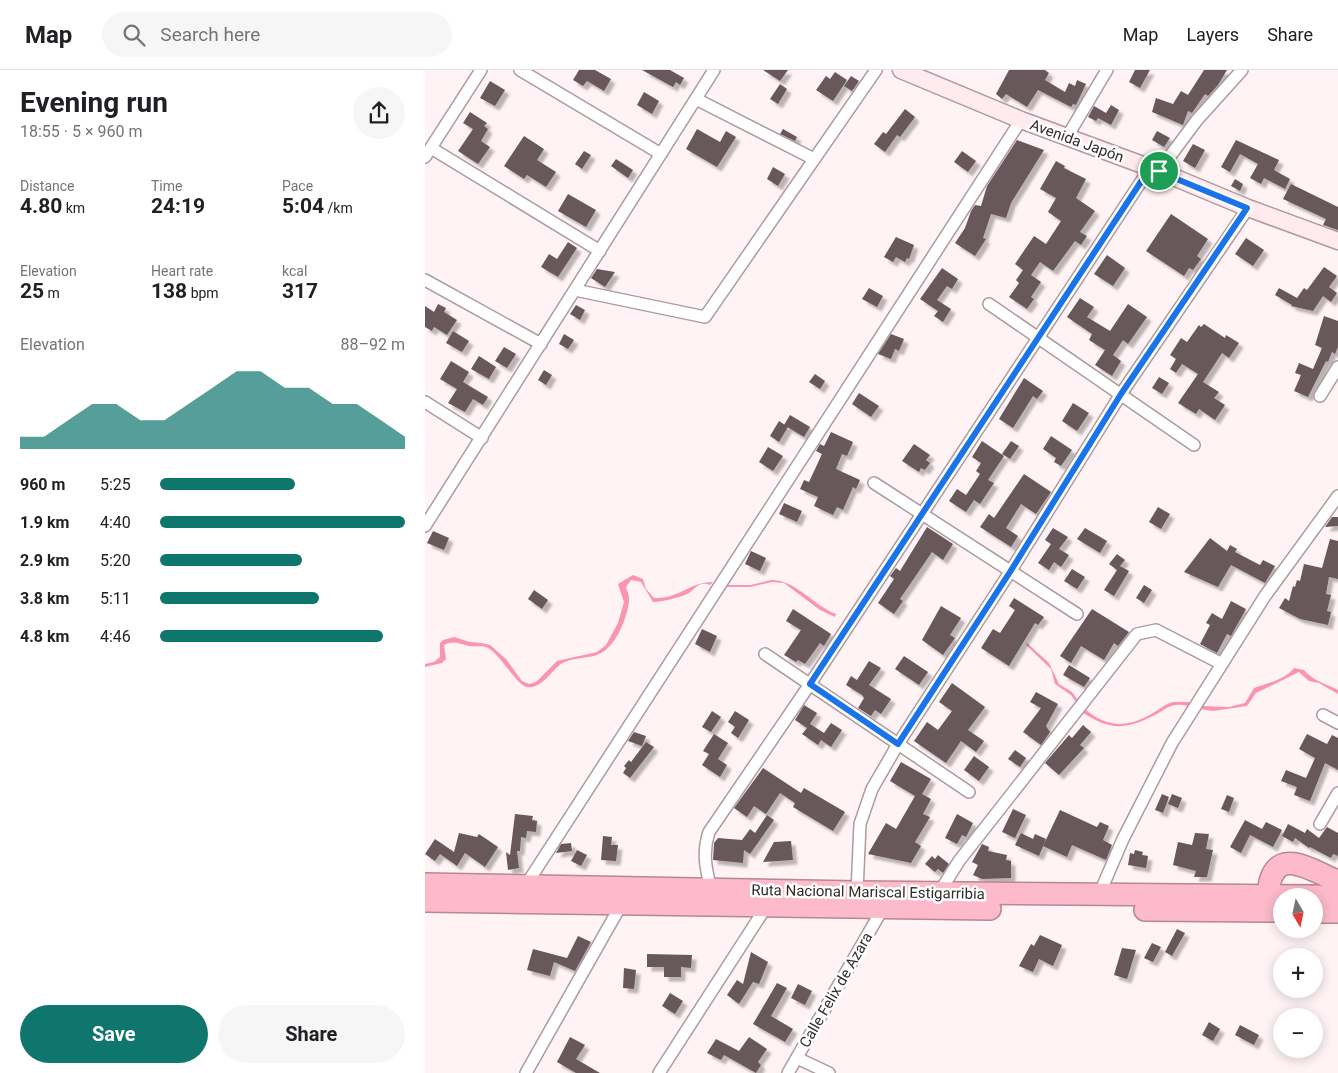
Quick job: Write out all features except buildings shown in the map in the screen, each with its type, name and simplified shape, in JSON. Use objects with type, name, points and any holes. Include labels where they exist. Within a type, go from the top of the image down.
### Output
[{"type":"highway","points":[[1274,888],[1274,871],[1282,864],[1295,863],[1338,881]]},
{"type":"highway","name":"Ruta Nacional Mariscal Estigarribia","points":[[425,884],[1099,895],[1273,905]]},
{"type":"highway","name":"Ruta Nacional Mariscal Estigarribia","points":[[1323,896],[1338,897]]},
{"type":"highway","name":"Ruta Nacional Mariscal Estigarribia","points":[[425,901],[883,908],[1273,905]]},
{"type":"highway","points":[[1323,912],[1338,912]]},
{"type":"street","points":[[481,70],[428,152],[600,251]]},
{"type":"street","points":[[520,70],[661,154]]},
{"type":"street","points":[[425,526],[714,70]]},
{"type":"street","points":[[575,290],[705,317],[876,70]]},
{"type":"street","name":"Avenida Japón","points":[[901,70],[1021,120],[1155,169],[1247,208],[1338,241]]},
{"type":"street","points":[[1067,137],[1107,70]]},
{"type":"street","points":[[711,890],[705,860],[705,845],[709,832],[810,684],[1037,337],[1155,169],[1242,70]]},
{"type":"street","points":[[696,99],[814,158]]},
{"type":"street","points":[[525,885],[1021,120]]},
{"type":"street","points":[[857,892],[860,824],[872,789],[898,744],[1010,572],[1121,394],[1247,208]]},
{"type":"street","points":[[425,280],[541,344]]},
{"type":"street","points":[[989,304],[1194,445]]},
{"type":"street","points":[[1320,396],[1338,367]]},
{"type":"street","points":[[425,402],[482,438]]},
{"type":"street","points":[[874,483],[1077,614]]},
{"type":"street","points":[[1099,895],[1123,839],[1172,743],[1265,596],[1338,496]]},
{"type":"street","points":[[939,893],[959,861],[1137,634],[1156,630],[1222,664]]},
{"type":"street","points":[[765,654],[969,792]]},
{"type":"street","points":[[1323,715],[1338,723]]},
{"type":"street","points":[[1320,824],[1338,793]]},
{"type":"street","points":[[526,1073],[621,905]]},
{"type":"street","points":[[659,1073],[766,906]]},
{"type":"street","name":"Calle Felix de Azara","points":[[788,1073],[883,908]]},
{"type":"street","points":[[797,1058],[829,1073]]},
{"type":"shaded area","points":[[633,575],[643,579],[646,589],[654,598],[671,596],[701,584],[682,596],[653,602],[641,582],[631,580],[626,587],[629,599],[626,616],[615,640],[609,647],[597,655],[574,659],[561,664],[546,679],[532,687],[527,687],[518,681],[493,652],[483,647],[454,643],[444,645],[446,659],[442,663],[425,667],[425,664],[434,662],[440,657],[440,643],[443,640],[454,637],[490,645],[506,659],[522,681],[529,684],[536,682],[557,661],[597,652],[606,645],[618,623],[624,602],[618,584]]},
{"type":"shaded area","points":[[771,580],[780,581],[796,588],[836,614],[835,617],[820,610],[784,583],[772,582],[750,587],[723,587],[724,585],[751,585]]},
{"type":"shaded area","points":[[1027,643],[1049,663],[1059,684],[1072,692],[1078,700],[1076,702],[1071,695],[1055,684],[1051,669],[1026,645]]},
{"type":"shaded area","points":[[1294,668],[1304,670],[1315,679],[1338,690],[1338,694],[1319,683],[1309,681],[1299,672],[1256,693],[1247,706],[1213,711],[1200,709],[1201,706],[1229,707],[1245,703],[1254,688],[1281,678]]},
{"type":"shaded area","points":[[1173,702],[1191,702],[1189,706],[1169,706],[1143,721],[1125,726],[1101,723],[1083,713],[1086,710],[1110,723],[1127,723],[1144,718]]},
{"type":"route","points":[[1150,168],[1159,171],[1247,208],[1121,394],[1010,572],[898,744],[810,684],[1150,168]]}]
